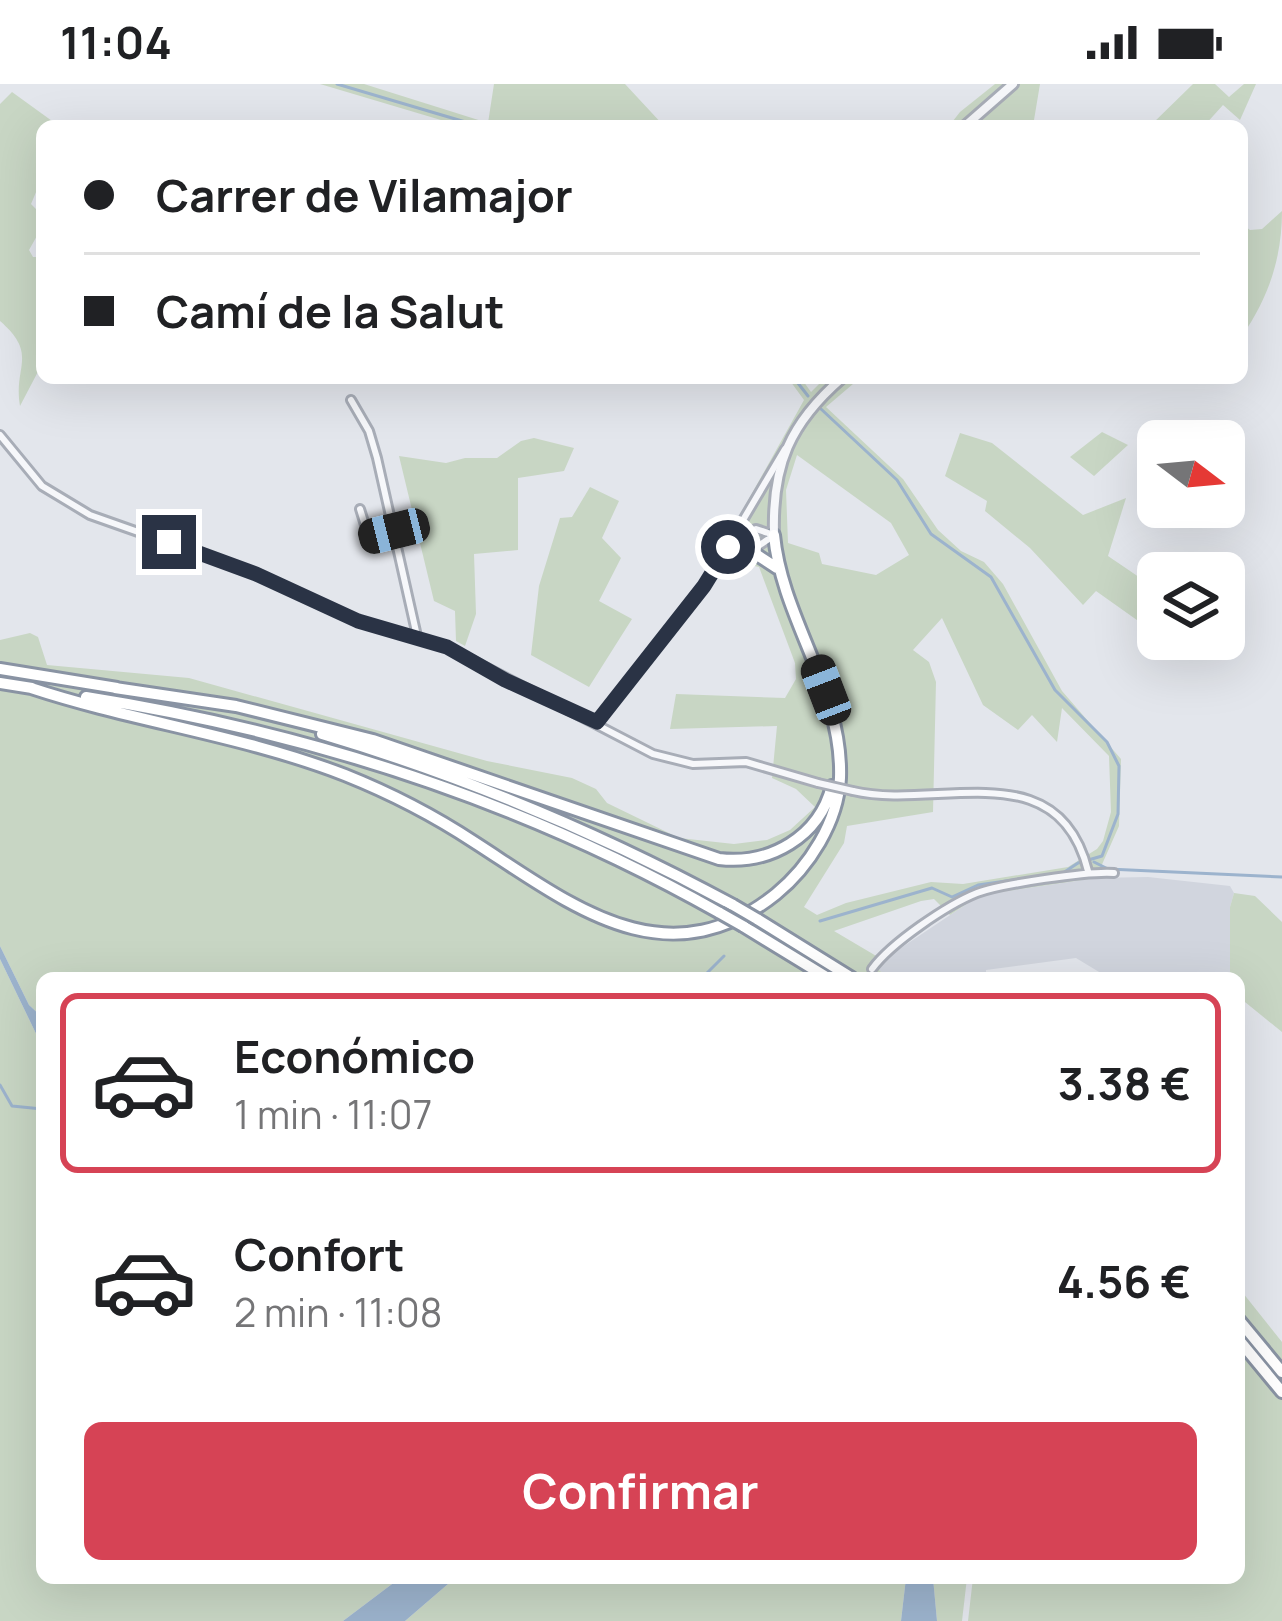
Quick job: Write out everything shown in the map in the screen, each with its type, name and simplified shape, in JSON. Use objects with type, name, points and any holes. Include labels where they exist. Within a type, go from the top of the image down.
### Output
[{"type":"highway","points":[[31,688],[244,741],[359,781],[438,820],[581,911],[614,925],[680,932],[718,925],[740,917],[779,891],[806,864],[823,836],[840,783],[833,712],[780,570],[774,535]]},
{"type":"highway","points":[[751,551],[780,570]]},
{"type":"highway","points":[[0,670],[215,702],[374,740],[718,859],[764,856],[803,835],[826,805],[838,766]]},
{"type":"highway","points":[[0,683],[188,715],[378,764],[549,829],[720,913],[818,972]]},
{"type":"highway","points":[[115,688],[259,717],[451,776],[587,831],[734,905],[842,972]]},
{"type":"highway","points":[[1245,1327],[1282,1372]]},
{"type":"highway","points":[[1245,1347],[1282,1393]]},
{"type":"street","points":[[972,120],[1013,84]]},
{"type":"street","points":[[597,722],[719,563],[806,413],[836,384]]},
{"type":"street","points":[[351,400],[373,445],[417,636]]},
{"type":"street","points":[[0,436],[42,487],[68,504],[256,574],[358,621],[447,647],[653,754],[693,764],[746,762],[889,797],[960,793],[1028,799],[1057,812],[1088,867]]},
{"type":"street","points":[[774,535],[777,482],[788,445]]},
{"type":"street","points":[[360,508],[368,538],[394,531]]},
{"type":"street","points":[[734,537],[756,529],[774,535]]},
{"type":"street","points":[[719,563],[751,551],[774,535]]},
{"type":"street","points":[[872,969],[948,909],[980,892],[1088,867],[1114,873]]},
{"type":"shaded area","points":[[1148,877],[1230,886],[1234,893],[1230,972],[1099,972],[1076,958],[986,972],[879,970],[883,960],[980,895],[1096,878]]},
{"type":"green space","points":[[320,84],[364,84],[478,120],[441,120]]},
{"type":"green space","points":[[494,84],[625,84],[658,120],[488,120]]},
{"type":"green space","points":[[995,84],[1040,84],[1034,120],[954,120]]},
{"type":"green space","points":[[1193,84],[1215,84],[1229,97],[1244,84],[1256,84],[1240,120],[1223,105],[1209,120],[1156,120]]},
{"type":"green space","points":[[12,92],[51,120],[36,120],[36,192],[31,204],[36,209],[36,238],[29,250],[36,257],[36,375],[20,406],[22,352],[0,321],[0,104]]},
{"type":"green space","points":[[1282,211],[1272,276],[1248,326],[1248,228],[1262,229]]},
{"type":"green space","points":[[792,384],[805,384],[811,392],[819,384],[853,384],[826,407],[903,479],[938,530],[961,551],[984,562],[1003,584],[1062,691],[1121,759],[1119,826],[1096,878],[980,895],[950,915],[934,899],[921,901],[834,931],[883,960],[881,972],[36,972],[36,1011],[29,1005],[0,946],[0,640],[30,633],[38,637],[47,665],[189,678],[487,761],[572,778],[596,789],[607,803],[679,838],[734,844],[767,840],[790,830],[815,807],[796,789],[772,778],[777,726],[670,729],[676,694],[785,698],[796,679],[795,663],[759,567],[750,565],[727,574],[711,567],[804,400]],"holes":[[[797,455],[891,523],[909,555],[876,575],[822,564],[819,553],[788,543],[786,490]],[[942,618],[983,705],[1018,730],[1032,715],[1057,742],[1062,708],[1109,756],[1111,812],[1097,849],[1068,867],[963,884],[931,882],[817,915],[804,907],[844,843],[847,826],[933,812],[936,682],[929,662],[913,650]]]},
{"type":"green space","points":[[1102,432],[1128,445],[1094,476],[1070,457]]},
{"type":"green space","points":[[960,433],[992,443],[1083,515],[1126,498],[1108,556],[1137,576],[1137,620],[1096,591],[1083,605],[1030,548],[985,511],[987,501],[945,476]]},
{"type":"green space","points":[[534,438],[574,448],[564,471],[518,478],[518,550],[474,554],[476,614],[465,646],[456,641],[455,611],[434,601],[399,456],[446,463],[497,458]]},
{"type":"green space","points":[[590,487],[619,501],[602,538],[621,558],[599,601],[632,619],[589,687],[531,655],[539,586],[560,518],[572,517]]},
{"type":"green space","points":[[1234,893],[1255,896],[1282,922],[1282,1032],[1245,1002],[1245,972],[1230,972]]},
{"type":"green space","points":[[0,959],[36,1034],[36,1584],[392,1584],[343,1621],[0,1621]]},
{"type":"green space","points":[[1245,1296],[1282,1342],[1282,1621],[968,1621],[972,1584],[1245,1584]]},
{"type":"green space","points":[[448,1584],[905,1584],[901,1621],[405,1621]]},
{"type":"green space","points":[[934,1584],[966,1584],[962,1621],[937,1621]]},
{"type":"water","points":[[0,946],[36,1011],[36,1034],[0,959]]},
{"type":"water","points":[[392,1584],[448,1584],[405,1621],[343,1621]]},
{"type":"water","points":[[905,1584],[934,1584],[937,1621],[901,1621]]},
{"type":"waterway","points":[[337,84],[459,120]]},
{"type":"waterway","points":[[799,384],[808,396]]},
{"type":"waterway","points":[[820,921],[932,888],[952,897],[978,885],[1063,873],[1102,856],[1118,814],[1119,766],[1107,742],[1055,690],[991,577],[931,534],[897,480],[821,409]]},
{"type":"waterway","points":[[1094,862],[1108,869],[1282,877]]},
{"type":"waterway","points":[[708,972],[724,956]]},
{"type":"waterway","points":[[0,1085],[12,1106],[36,1108]]},
{"type":"route","points":[[169,542],[256,574],[358,621],[447,647],[597,722],[704,586],[728,547]]}]
